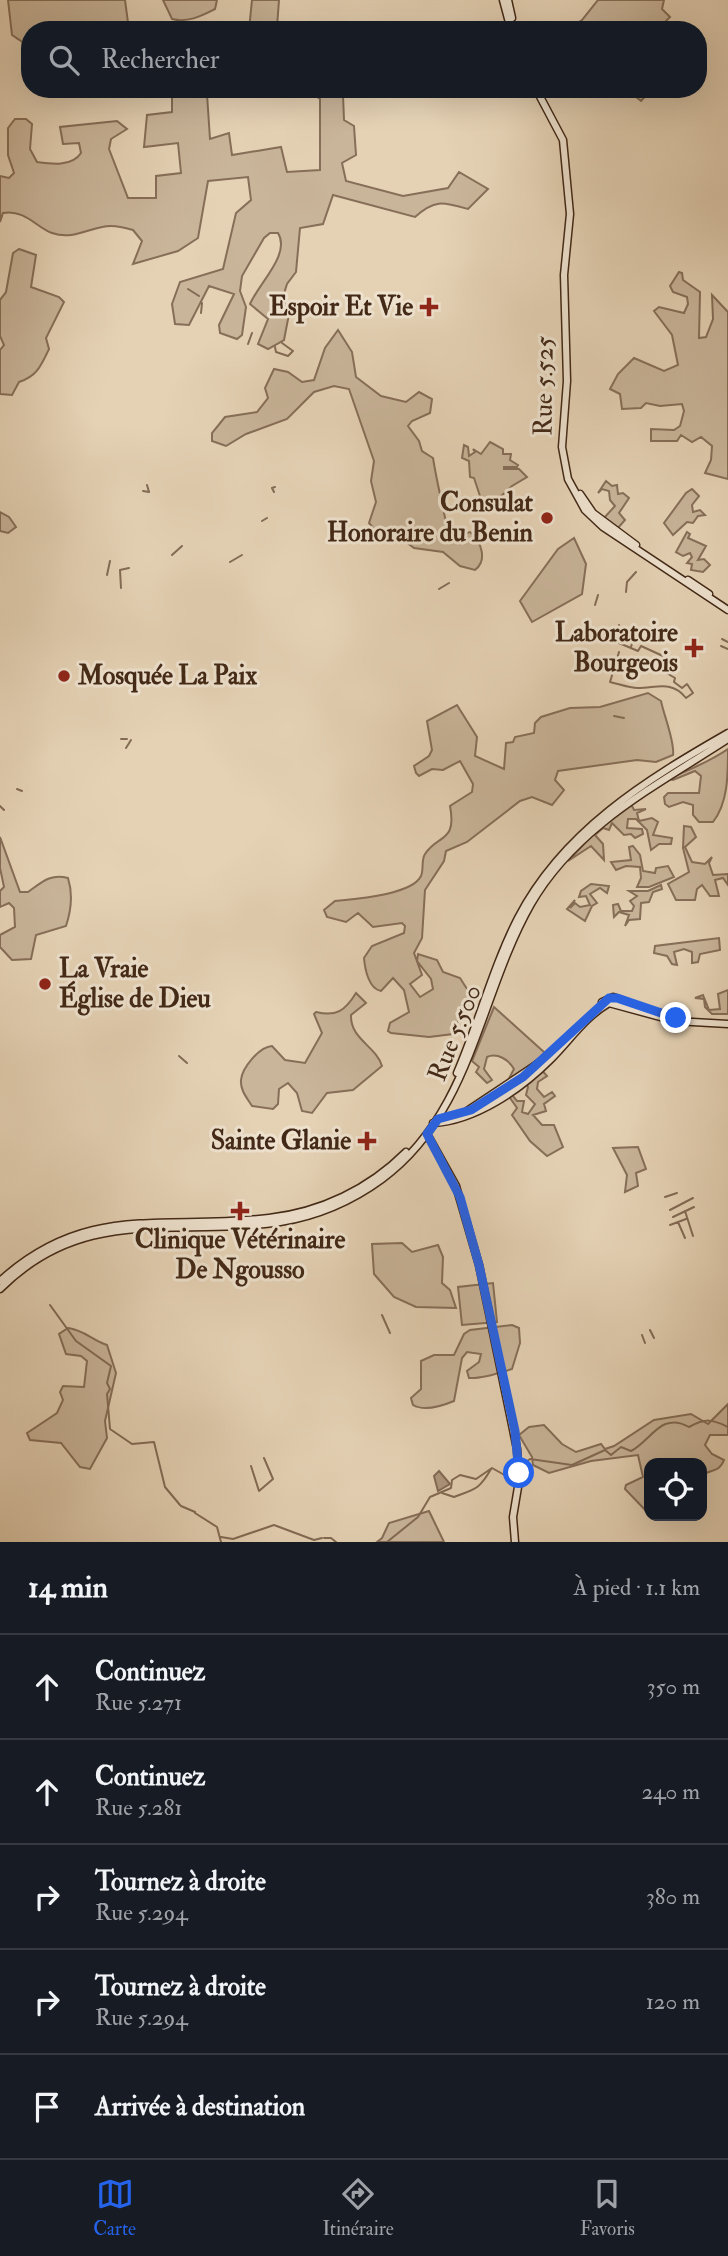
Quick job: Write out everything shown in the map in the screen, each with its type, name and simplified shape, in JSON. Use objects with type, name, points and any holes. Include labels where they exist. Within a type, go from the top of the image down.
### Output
[{"type":"main road","points":[[505,0],[510,21]]},
{"type":"main road","name":"Rue 5.525","points":[[543,98],[563,140],[570,214],[564,284],[567,382],[562,447],[568,479],[584,510],[603,527],[728,608]]},
{"type":"main road","name":"Rue 5.500","points":[[0,1281],[47,1249],[95,1230],[134,1222],[250,1220],[295,1213],[343,1198],[396,1162],[434,1121],[462,1061],[514,925],[547,871],[577,837],[608,810],[728,733]]},
{"type":"main road","name":"Rue 5.500","points":[[0,1289],[45,1256],[103,1232],[148,1226],[266,1224],[325,1210],[358,1194],[388,1174],[427,1134],[468,1060],[518,928],[555,869],[586,835],[614,813],[728,739]]},
{"type":"main road","points":[[434,1121],[473,1114],[519,1086],[609,1003],[675,1021],[728,1021]]},
{"type":"main road","points":[[427,1134],[460,1197],[479,1265],[517,1449],[519,1481],[515,1505],[515,1542]]},
{"type":"shaded area","points":[[8,0],[125,0],[128,21],[21,21],[21,41],[12,35]]},
{"type":"shaded area","points":[[163,0],[217,0],[215,9],[184,20],[172,19]]},
{"type":"shaded area","points":[[252,0],[279,0],[277,21],[250,21]]},
{"type":"shaded area","points":[[598,0],[664,0],[662,9],[670,17],[666,21],[582,20]]},
{"type":"shaded area","points":[[172,98],[207,98],[210,139],[229,133],[232,155],[281,147],[287,172],[320,170],[320,99],[343,98],[344,120],[354,126],[356,155],[342,163],[346,181],[403,196],[448,188],[459,172],[488,189],[468,209],[440,204],[428,207],[415,217],[333,195],[323,224],[300,228],[296,272],[287,284],[283,297],[289,314],[284,340],[268,349],[258,344],[268,319],[250,304],[277,259],[281,241],[278,233],[270,233],[264,238],[242,276],[240,291],[246,307],[242,335],[237,339],[220,333],[219,325],[234,294],[209,286],[189,325],[175,324],[172,304],[180,282],[223,269],[236,213],[251,200],[248,177],[208,181],[198,238],[178,251],[133,264],[142,241],[133,230],[111,226],[60,235],[46,231],[24,216],[11,213],[3,213],[0,222],[0,176],[9,178],[14,173],[8,155],[8,128],[15,119],[26,119],[32,124],[30,149],[37,162],[55,164],[72,161],[81,153],[79,143],[63,144],[60,127],[117,121],[127,129],[111,139],[109,149],[128,198],[156,198],[156,176],[181,173],[178,143],[144,147],[147,115],[172,112]]},
{"type":"shaded area","points":[[19,249],[36,255],[31,287],[59,297],[64,302],[46,338],[49,349],[41,365],[30,377],[19,382],[12,395],[0,394],[0,350],[4,345],[0,336],[0,300],[6,292],[13,253]]},
{"type":"shaded area","points":[[679,272],[682,273],[683,280],[700,292],[699,338],[706,337],[713,319],[712,295],[728,312],[728,479],[705,473],[711,460],[712,446],[701,437],[692,442],[681,435],[677,441],[651,441],[651,429],[674,430],[680,426],[684,411],[682,404],[660,406],[646,403],[641,408],[622,409],[620,394],[610,389],[618,374],[634,358],[664,371],[678,365],[672,335],[654,311],[659,307],[684,313],[688,304],[687,297],[673,292],[670,286]]},
{"type":"shaded area","points":[[338,330],[352,352],[356,377],[381,396],[406,402],[419,392],[432,399],[430,413],[412,421],[408,426],[419,441],[422,451],[433,458],[448,532],[455,537],[470,532],[480,545],[481,561],[475,570],[460,566],[443,552],[414,548],[389,529],[374,529],[369,523],[376,502],[371,481],[374,461],[349,389],[334,386],[314,392],[287,419],[246,434],[226,446],[212,441],[212,433],[225,417],[257,412],[268,398],[265,388],[274,369],[288,372],[302,382],[314,380],[325,348]]},
{"type":"shaded area","points":[[490,442],[503,449],[503,454],[511,454],[510,460],[518,465],[504,469],[519,469],[527,477],[512,486],[485,511],[474,478],[470,477],[469,461],[462,458],[464,445],[468,447],[469,456],[475,452],[473,449],[481,454]]},
{"type":"shaded area","points":[[606,481],[612,486],[617,485],[618,494],[623,493],[629,498],[619,513],[625,520],[618,528],[603,519],[615,506],[610,500],[609,491],[602,489],[598,493]]},
{"type":"shaded area","points":[[692,489],[699,496],[692,505],[693,512],[700,510],[705,515],[698,516],[693,523],[687,522],[673,535],[664,523]]},
{"type":"shaded area","points":[[0,512],[9,517],[16,527],[8,533],[0,531]]},
{"type":"shaded area","points":[[687,532],[690,534],[688,538],[706,546],[698,560],[704,559],[710,565],[703,572],[691,570],[692,564],[687,563],[692,557],[690,553],[683,556],[676,552]]},
{"type":"shaded area","points":[[574,538],[586,564],[582,594],[532,622],[520,601],[558,549]]},
{"type":"shaded area","points":[[648,693],[661,701],[671,736],[673,755],[656,762],[637,760],[558,771],[555,780],[564,790],[552,805],[532,797],[520,801],[467,842],[446,851],[444,861],[425,890],[422,938],[414,953],[422,975],[410,984],[420,997],[433,989],[431,979],[417,961],[418,954],[437,960],[443,972],[460,978],[469,992],[453,1034],[429,1037],[388,1031],[390,1023],[409,1012],[404,990],[393,978],[381,991],[373,987],[368,978],[364,958],[372,946],[404,933],[405,926],[402,923],[373,927],[358,913],[346,922],[327,917],[324,910],[335,901],[395,892],[416,882],[421,876],[425,854],[449,832],[450,806],[472,792],[473,784],[460,761],[443,770],[432,769],[419,776],[416,773],[414,766],[429,756],[432,750],[427,721],[457,705],[477,737],[475,756],[504,769],[506,743],[513,742],[515,737],[534,733],[535,723],[541,717],[570,708],[600,707]]},
{"type":"shaded area","points":[[728,749],[724,797],[713,822],[699,822],[693,815],[693,805],[683,802],[669,807],[665,804],[664,797],[668,793],[699,793],[701,776],[695,771],[673,780],[669,779]]},
{"type":"shaded area","points":[[631,804],[634,810],[646,809],[637,813],[639,821],[652,818],[658,822],[653,835],[672,838],[671,844],[659,844],[651,850],[647,830],[636,819],[628,819],[627,828],[642,829],[643,834],[635,838],[631,834],[624,835],[612,823],[609,830],[603,828],[595,835],[603,844],[604,860],[591,846],[568,861],[606,821]]},
{"type":"shaded area","points":[[684,826],[691,827],[696,837],[685,847],[692,862],[705,864],[712,857],[709,863],[713,875],[728,874],[728,885],[723,878],[715,880],[719,896],[710,896],[702,885],[697,889],[695,900],[676,900],[668,884],[689,872],[683,848]]},
{"type":"shaded area","points":[[0,837],[20,892],[28,892],[56,877],[68,878],[70,884],[71,902],[66,926],[36,935],[31,959],[12,960],[0,947],[0,935],[15,927],[14,908],[9,903],[0,907],[0,891],[4,887],[0,868]]},
{"type":"shaded area","points":[[633,846],[640,855],[643,871],[655,873],[656,868],[668,866],[674,877],[649,887],[637,887],[641,878],[640,867],[626,866],[616,870],[611,862],[631,860],[629,847]]},
{"type":"shaded area","points":[[591,884],[609,886],[607,893],[600,888],[590,894],[597,903],[592,906],[585,921],[567,909],[575,900],[570,908],[575,903],[580,907],[590,905],[586,896],[579,897],[581,891]]},
{"type":"shaded area","points":[[661,885],[662,889],[653,892],[649,902],[641,903],[640,919],[629,920],[625,926],[629,915],[619,912],[614,917],[613,905],[618,904],[621,911],[632,911],[634,906],[630,901],[637,896],[629,891],[648,891]]},
{"type":"shaded area","points":[[719,938],[720,950],[700,954],[698,962],[692,963],[692,952],[684,949],[674,952],[677,965],[672,964],[667,956],[654,953],[655,946]]},
{"type":"shaded area","points":[[728,990],[728,1014],[712,1014],[705,1007],[704,999],[695,998],[703,995],[709,1010],[720,1009],[718,994]]},
{"type":"shaded area","points":[[356,993],[366,1003],[351,1015],[352,1023],[382,1066],[353,1090],[327,1093],[312,1113],[302,1111],[297,1093],[288,1083],[279,1089],[278,1104],[273,1109],[252,1106],[241,1084],[244,1070],[252,1059],[272,1046],[285,1060],[305,1063],[322,1033],[314,1014],[339,1011]]},
{"type":"shaded area","points":[[494,1007],[545,1053],[506,1084],[514,1069],[506,1060],[499,1056],[487,1057],[484,1069],[492,1080],[487,1083],[476,1072],[479,1067],[472,1061]]},
{"type":"shaded area","points":[[540,1068],[547,1076],[538,1082],[537,1089],[544,1097],[552,1092],[555,1096],[544,1104],[546,1111],[533,1115],[542,1125],[554,1125],[563,1147],[547,1156],[530,1141],[512,1115],[517,1108],[510,1098],[497,1098],[518,1085],[512,1095],[517,1101],[524,1101],[522,1112],[528,1114],[535,1104],[526,1095],[528,1087],[524,1079]]},
{"type":"shaded area","points":[[638,1147],[646,1169],[636,1173],[638,1186],[625,1192],[627,1175],[613,1148]]},
{"type":"shaded area","points":[[402,1243],[412,1252],[438,1245],[443,1257],[442,1283],[450,1290],[456,1308],[416,1307],[394,1297],[374,1274],[372,1244]]},
{"type":"shaded area","points":[[493,1283],[497,1322],[462,1325],[458,1287]]},
{"type":"shaded area","points":[[512,1325],[519,1328],[520,1343],[512,1369],[485,1377],[469,1378],[467,1371],[479,1362],[481,1354],[467,1352],[462,1358],[454,1401],[428,1408],[413,1405],[411,1398],[421,1389],[421,1361],[434,1355],[454,1355],[464,1334],[470,1330]]},
{"type":"shaded area","points":[[68,1328],[107,1345],[116,1373],[105,1421],[107,1438],[90,1469],[80,1467],[61,1443],[30,1440],[27,1433],[57,1413],[63,1400],[60,1392],[63,1386],[84,1387],[87,1361],[81,1356],[66,1354],[59,1334]]},
{"type":"shaded area","points":[[728,1404],[728,1435],[710,1435],[705,1445],[712,1454],[724,1460],[722,1464],[707,1473],[707,1458],[644,1458],[644,1509],[625,1489],[626,1485],[643,1477],[638,1455],[591,1461],[549,1473],[533,1465],[532,1457],[519,1435],[529,1427],[544,1425],[562,1444],[576,1452],[601,1444],[605,1449],[614,1446],[654,1420],[691,1414],[708,1424]]},
{"type":"shaded area","points":[[439,1471],[450,1484],[438,1491],[434,1476]]},
{"type":"shaded area","points":[[429,1511],[444,1542],[377,1542],[389,1523]]},
{"type":"waterway","points":[[188,289],[199,296]]},
{"type":"waterway","points":[[201,313],[202,303]]},
{"type":"waterway","points":[[248,344],[252,333]]},
{"type":"waterway","points":[[275,347],[276,352],[288,356],[293,351],[282,343]]},
{"type":"waterway","points":[[143,491],[149,492],[147,485]]},
{"type":"waterway","points":[[274,492],[272,488],[275,487]]},
{"type":"waterway","points":[[262,521],[267,518]]},
{"type":"waterway","points":[[172,555],[182,546]]},
{"type":"waterway","points":[[230,562],[242,555]]},
{"type":"waterway","points":[[107,575],[110,561]]},
{"type":"waterway","points":[[121,588],[120,570],[129,568]]},
{"type":"waterway","points":[[626,592],[627,582],[636,572]]},
{"type":"waterway","points":[[439,589],[449,583]]},
{"type":"waterway","points":[[595,605],[598,595]]},
{"type":"waterway","points":[[616,642],[619,625]]},
{"type":"waterway","points":[[631,647],[636,629]]},
{"type":"waterway","points":[[722,639],[728,642]]},
{"type":"waterway","points":[[619,643],[638,651],[641,646],[663,656],[659,669]]},
{"type":"waterway","points":[[721,646],[728,649]]},
{"type":"waterway","points":[[615,669],[634,673],[635,669],[653,665],[675,678],[674,682],[682,688],[687,684],[693,693],[686,698],[681,692],[670,687],[635,688],[610,682],[619,652]]},
{"type":"waterway","points":[[614,716],[624,718]]},
{"type":"waterway","points":[[121,739],[127,739]]},
{"type":"waterway","points":[[126,748],[131,740]]},
{"type":"waterway","points":[[17,789],[22,791]]},
{"type":"waterway","points":[[0,806],[4,810]]},
{"type":"waterway","points":[[179,1056],[187,1063]]},
{"type":"waterway","points":[[665,1197],[677,1193]]},
{"type":"waterway","points":[[670,1210],[693,1198]]},
{"type":"waterway","points":[[673,1217],[694,1207]]},
{"type":"waterway","points":[[685,1211],[693,1236]]},
{"type":"waterway","points":[[670,1225],[686,1219]]},
{"type":"waterway","points":[[678,1222],[685,1238]]},
{"type":"waterway","points":[[50,1305],[76,1341],[111,1366],[107,1383],[110,1389],[107,1394],[110,1429],[132,1444],[154,1442],[165,1487],[180,1505]]},
{"type":"waterway","points":[[382,1315],[390,1333]]},
{"type":"waterway","points":[[650,1330],[654,1338]]},
{"type":"waterway","points":[[642,1335],[645,1343]]},
{"type":"waterway","points":[[522,1465],[530,1459],[572,1465],[605,1450],[611,1455],[621,1447],[631,1451],[657,1429],[671,1423],[689,1427],[709,1421],[728,1427]]},
{"type":"waterway","points":[[251,1466],[259,1491],[273,1479],[264,1458]]},
{"type":"waterway","points":[[387,1542],[418,1517],[430,1497],[451,1488],[452,1480],[460,1475],[476,1479],[492,1468],[508,1477],[515,1472]]},
{"type":"waterway","points":[[442,1493],[454,1497],[472,1490],[480,1485],[491,1469]]},
{"type":"waterway","points":[[181,1506],[195,1512]]},
{"type":"waterway","points":[[195,1513],[217,1527],[221,1542]]},
{"type":"waterway","points":[[221,1537],[233,1539],[274,1525],[314,1540],[322,1538]]},
{"type":"waterway","points":[[324,1538],[331,1538],[336,1542]]},
{"type":"place","name":"Espoir Et Vie","points":[[429,307]]},
{"type":"place","name":"Consulat Honoraire du Benin","points":[[547,518]]},
{"type":"place","name":"Laboratoire Bourgeois","points":[[694,648]]},
{"type":"place","name":"Mosquée La Paix","points":[[64,676]]},
{"type":"place","name":"La Vraie Église de Dieu","points":[[45,984]]},
{"type":"place","name":"Sainte Glanie","points":[[367,1141]]},
{"type":"place","name":"Clinique Vétérinaire De Ngousso","points":[[240,1211]]},
{"type":"route","points":[[519,1473],[515,1431],[479,1265],[460,1197],[451,1175],[427,1134],[438,1119],[471,1110],[523,1077],[572,1033],[591,1011],[609,998],[617,998],[676,1018]]}]
